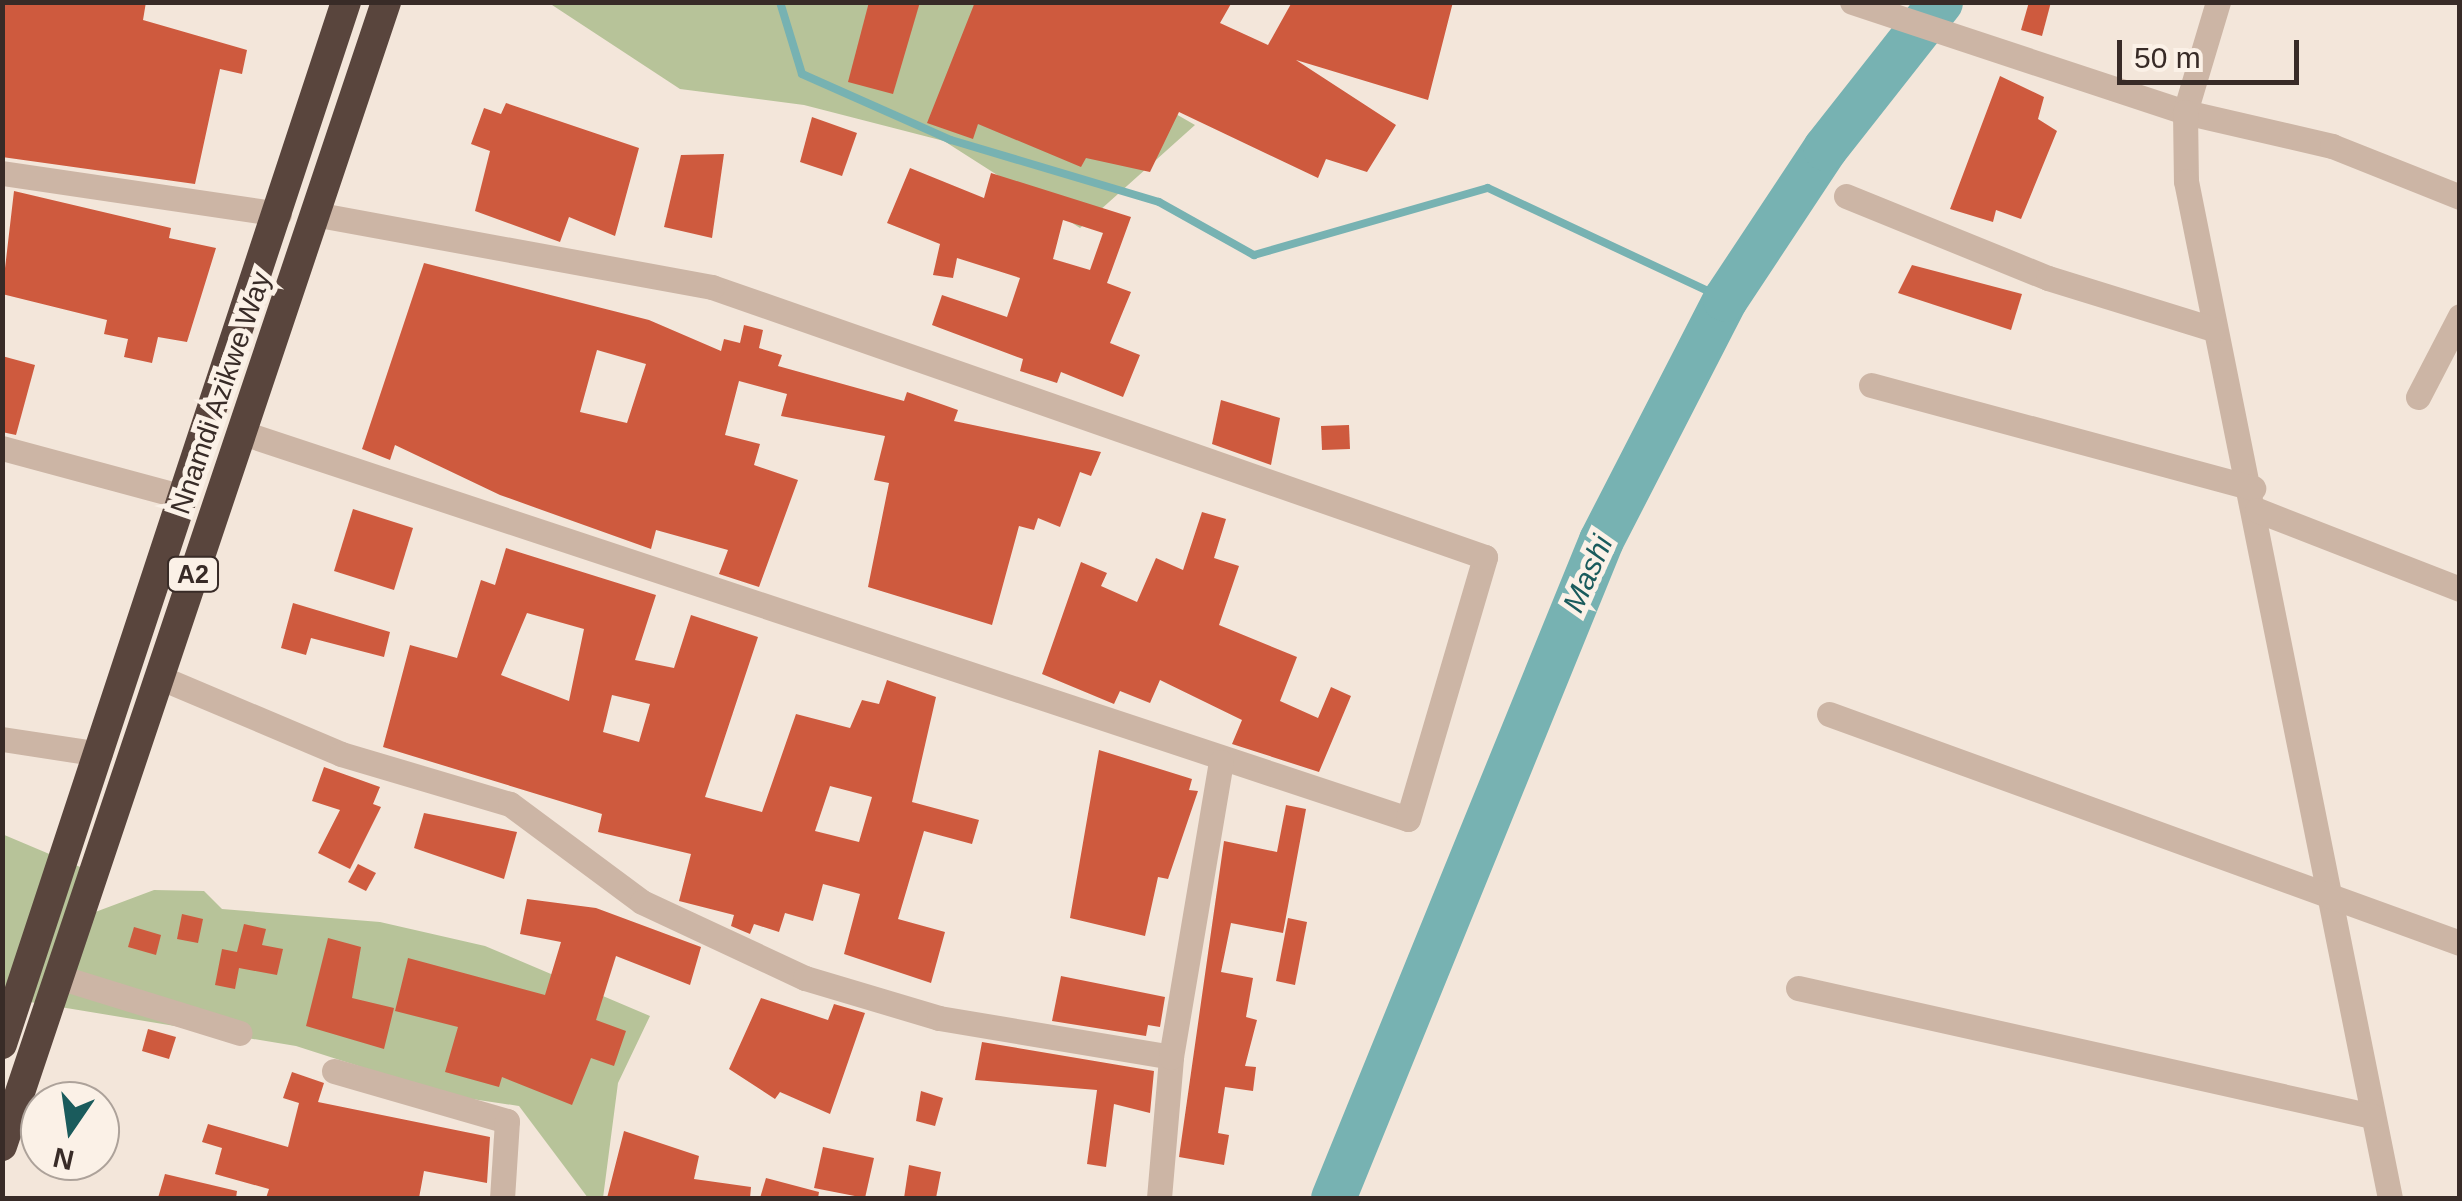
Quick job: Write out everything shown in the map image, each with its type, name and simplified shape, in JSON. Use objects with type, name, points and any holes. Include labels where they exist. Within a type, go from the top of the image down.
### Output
[{"type":"highway","name":"Nnamdi Azikwe Way","points":[[4,1031],[100,754],[346,2]]},
{"type":"highway","name":"Nnamdi Azikwe Way","points":[[2,1146],[240,432],[318,215],[386,2]]},
{"type":"street","points":[[1852,2],[1894,14],[1967,44],[2186,112],[2332,146],[2460,197]]},
{"type":"street","points":[[2218,2],[2186,112],[2186,181],[2213,328],[2255,499],[2390,1198]]},
{"type":"street","points":[[2,173],[279,214]]},
{"type":"street","points":[[1846,196],[2048,278],[2213,328]]},
{"type":"street","points":[[240,432],[927,655],[1221,762],[1408,819],[1484,557],[712,286],[318,215]]},
{"type":"street","points":[[2418,397],[2460,316]]},
{"type":"street","points":[[1871,385],[2255,499],[2460,590]]},
{"type":"street","points":[[2,448],[183,497]]},
{"type":"street","points":[[159,677],[341,754],[510,804],[642,902],[805,978],[938,1018],[1171,1056]]},
{"type":"street","points":[[1830,714],[2460,943]]},
{"type":"street","points":[[2,739],[100,754]]},
{"type":"street","points":[[1158,1198],[1171,1056],[1221,762]]},
{"type":"street","points":[[59,977],[240,1034]]},
{"type":"street","points":[[1798,988],[2372,1116]]},
{"type":"street","points":[[334,1071],[506,1121],[502,1198]]},
{"type":"green space","points":[[549,3],[1036,3],[1080,59],[1195,125],[1080,228],[944,141],[804,105],[680,89]]},
{"type":"green space","points":[[2,834],[92,872],[90,914],[154,890],[204,891],[222,909],[380,922],[485,946],[650,1016],[618,1083],[603,1198],[588,1198],[519,1106],[452,1096],[296,1046],[30,1002],[3,989]]},
{"type":"building","points":[[2,2],[146,2],[143,20],[247,50],[242,74],[220,69],[195,184],[2,157]]},
{"type":"building","points":[[869,2],[920,2],[893,94],[848,82]]},
{"type":"building","points":[[975,2],[1232,2],[1220,23],[1268,45],[1292,2],[1453,2],[1428,100],[1296,60],[1396,125],[1367,172],[1326,159],[1318,178],[1179,112],[1150,172],[1086,158],[1081,167],[978,124],[973,139],[927,123]]},
{"type":"building","points":[[2029,2],[2051,2],[2042,36],[2021,30]]},
{"type":"building","points":[[2000,76],[2044,97],[2038,119],[2057,131],[2021,219],[1996,210],[1993,222],[1950,209]]},
{"type":"building","points":[[506,103],[639,148],[615,236],[569,217],[560,242],[475,211],[490,151],[471,144],[484,108],[501,114]]},
{"type":"building","points":[[812,117],[857,133],[842,176],[800,162]]},
{"type":"building","points":[[724,154],[712,238],[664,227],[681,155]]},
{"type":"building","points":[[910,168],[984,198],[991,173],[1131,217],[1107,283],[1131,292],[1110,343],[1140,355],[1123,397],[1061,372],[1057,383],[1020,371],[1023,359],[932,325],[942,295],[1007,317],[1020,278],[957,258],[953,278],[933,275],[940,244],[887,223]],"holes":[[[1063,220],[1103,233],[1090,270],[1053,259]]]},
{"type":"building","points":[[14,191],[171,228],[169,238],[216,248],[187,342],[158,337],[152,363],[124,357],[128,339],[104,334],[107,320],[2,294]]},
{"type":"building","points":[[424,263],[649,320],[721,351],[724,339],[740,343],[744,325],[763,330],[759,348],[782,355],[778,366],[904,401],[907,392],[958,410],[954,421],[1101,452],[1091,476],[1080,472],[1060,527],[1038,518],[1034,530],[1019,526],[992,625],[868,587],[889,483],[874,480],[885,436],[781,416],[787,394],[739,381],[725,435],[760,444],[754,465],[798,480],[759,587],[719,574],[728,550],[656,530],[651,549],[500,495],[395,445],[390,460],[362,449]],"holes":[[[597,350],[646,364],[627,423],[580,412]]]},
{"type":"building","points":[[1912,265],[2022,294],[2011,330],[1898,293]]},
{"type":"building","points":[[2,356],[35,365],[16,435],[2,432]]},
{"type":"building","points":[[1221,400],[1280,418],[1271,465],[1212,444]]},
{"type":"building","points":[[1349,425],[1350,449],[1322,450],[1321,426]]},
{"type":"building","points":[[353,509],[413,528],[394,590],[334,571]]},
{"type":"building","points":[[1202,512],[1226,519],[1214,558],[1239,566],[1219,625],[1297,657],[1280,701],[1318,718],[1331,687],[1351,696],[1319,772],[1232,744],[1242,720],[1160,680],[1150,703],[1120,691],[1114,704],[1042,674],[1081,562],[1107,573],[1101,586],[1137,602],[1156,558],[1183,570]]},
{"type":"building","points":[[506,548],[656,595],[635,660],[674,668],[691,615],[758,637],[705,797],[762,812],[796,714],[850,728],[862,700],[879,704],[887,680],[936,697],[912,802],[979,820],[972,844],[924,831],[898,919],[945,932],[931,983],[844,954],[860,894],[823,884],[813,921],[785,913],[779,932],[754,924],[750,934],[731,926],[734,915],[679,901],[691,854],[598,832],[602,814],[383,747],[410,645],[457,658],[481,580],[495,585]],"holes":[[[527,613],[584,629],[569,701],[501,675]],[[612,695],[650,704],[639,742],[603,732]],[[830,786],[872,797],[859,842],[815,831]]]},
{"type":"building","points":[[293,603],[390,632],[384,657],[311,638],[306,655],[281,648]]},
{"type":"building","points":[[1099,750],[1192,779],[1189,790],[1198,791],[1168,879],[1158,877],[1145,936],[1070,918]]},
{"type":"building","points":[[324,767],[380,787],[373,804],[381,807],[350,869],[318,853],[340,810],[312,801]]},
{"type":"building","points":[[1286,805],[1306,809],[1283,933],[1231,923],[1221,972],[1253,978],[1246,1017],[1257,1020],[1245,1066],[1256,1067],[1253,1091],[1225,1087],[1218,1133],[1229,1135],[1224,1165],[1179,1157],[1224,841],[1277,852]]},
{"type":"building","points":[[424,813],[517,832],[504,879],[414,848]]},
{"type":"building","points":[[358,864],[376,873],[366,891],[348,882]]},
{"type":"building","points":[[527,899],[596,908],[701,947],[690,985],[616,956],[596,1020],[626,1031],[614,1066],[591,1058],[572,1105],[502,1077],[499,1087],[445,1072],[458,1027],[395,1011],[408,958],[545,995],[561,942],[520,934]]},
{"type":"building","points":[[182,914],[203,919],[198,943],[177,939]]},
{"type":"building","points":[[1288,918],[1307,922],[1295,985],[1276,981]]},
{"type":"building","points":[[244,924],[266,929],[262,945],[283,949],[277,975],[239,968],[235,989],[215,985],[222,949],[237,952]]},
{"type":"building","points":[[134,927],[161,935],[156,955],[128,947]]},
{"type":"building","points":[[328,938],[361,947],[352,998],[394,1008],[384,1049],[306,1026]]},
{"type":"building","points":[[1061,976],[1165,997],[1160,1027],[1148,1025],[1146,1036],[1052,1021]]},
{"type":"building","points":[[761,998],[828,1020],[834,1004],[865,1013],[830,1114],[780,1092],[775,1099],[729,1069]]},
{"type":"building","points":[[148,1029],[176,1037],[169,1059],[142,1051]]},
{"type":"building","points":[[982,1042],[1154,1071],[1150,1113],[1114,1104],[1106,1167],[1087,1164],[1097,1090],[975,1080]]},
{"type":"building","points":[[292,1072],[324,1083],[318,1102],[490,1137],[487,1183],[424,1171],[419,1198],[266,1198],[269,1189],[215,1174],[222,1148],[202,1142],[208,1124],[288,1147],[299,1103],[283,1098]]},
{"type":"building","points":[[921,1091],[943,1098],[935,1126],[916,1121]]},
{"type":"building","points":[[624,1131],[699,1156],[694,1179],[751,1187],[750,1198],[607,1198]]},
{"type":"building","points":[[823,1147],[874,1158],[865,1198],[814,1188]]},
{"type":"building","points":[[909,1165],[941,1172],[936,1198],[904,1198]]},
{"type":"building","points":[[165,1174],[237,1191],[236,1198],[158,1198]]},
{"type":"building","points":[[766,1178],[819,1192],[818,1198],[760,1198]]},
{"type":"waterway","points":[[780,2],[802,74],[951,140],[1159,202],[1254,255],[1488,188],[1725,299]]},
{"type":"waterway","name":"Mashi","points":[[1333,1198],[1601,540],[1725,299],[1825,148],[1940,2]]}]
